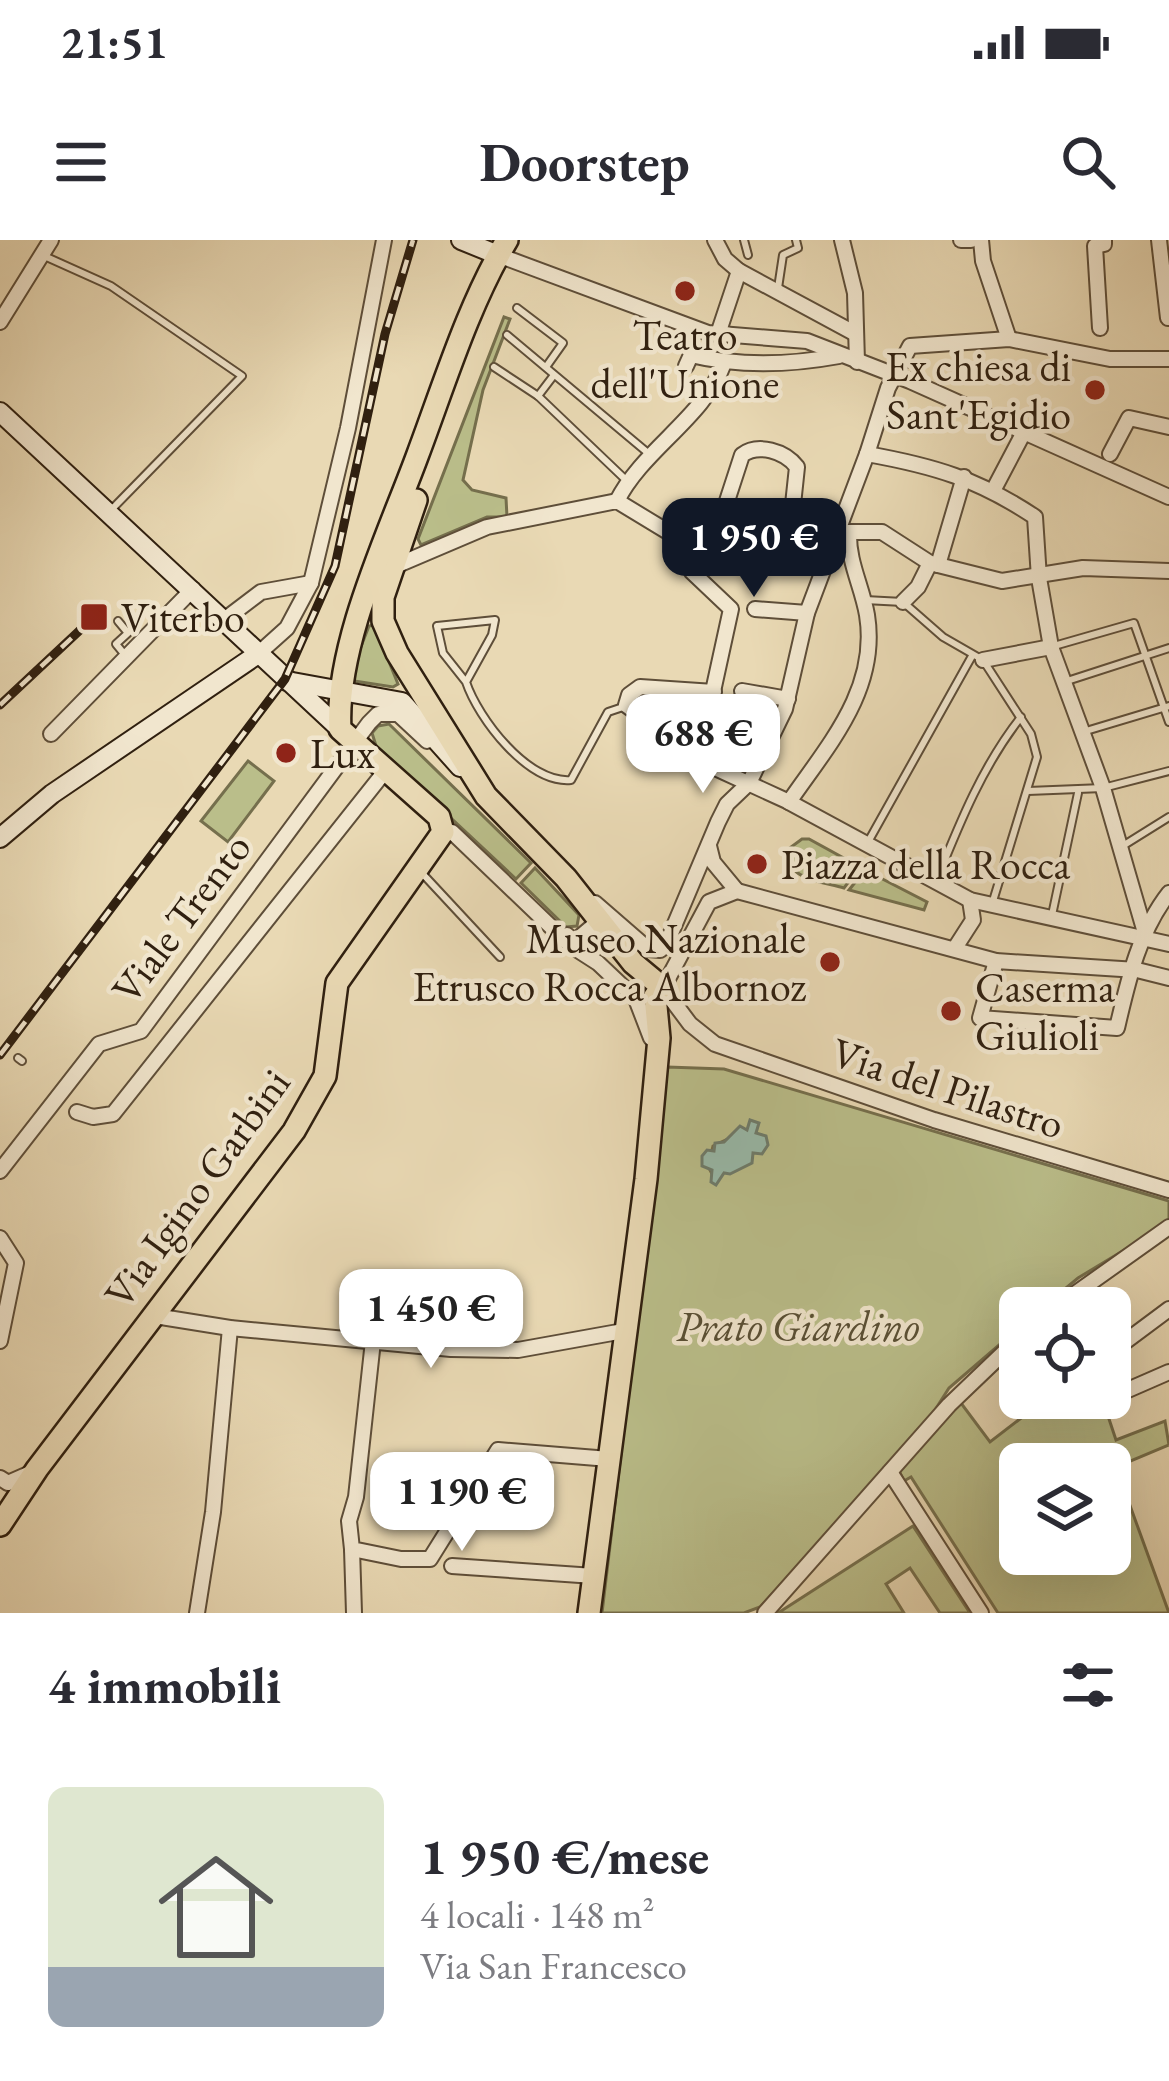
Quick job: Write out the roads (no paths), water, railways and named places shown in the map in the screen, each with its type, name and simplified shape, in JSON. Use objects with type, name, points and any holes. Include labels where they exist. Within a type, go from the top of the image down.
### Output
[{"type":"main road","points":[[460,240],[502,248]]},
{"type":"main road","points":[[487,796],[397,653],[383,621],[383,597],[496,279],[502,248]]},
{"type":"main road","points":[[347,735],[339,688],[370,585],[484,278],[502,248]]},
{"type":"main road","points":[[0,412],[258,654],[295,681],[441,824]]},
{"type":"main road","points":[[295,681],[337,665],[353,640]]},
{"type":"main road","points":[[0,838],[52,794],[258,654]]},
{"type":"main road","points":[[295,681],[402,702],[566,878],[633,963],[663,988],[655,996],[656,1061],[628,1330],[589,1613]]},
{"type":"main road","name":"Via Igino Garbini","points":[[0,1526],[37,1469],[294,1131],[325,1076],[337,982],[418,868],[441,824]]},
{"type":"street","points":[[0,322],[51,240]]},
{"type":"street","points":[[258,654],[286,628],[311,584],[384,240]]},
{"type":"street","points":[[715,240],[724,259],[856,332]]},
{"type":"street","points":[[842,240],[855,293],[857,362]]},
{"type":"street","points":[[961,240],[971,240]]},
{"type":"street","points":[[981,240],[982,261],[1009,339]]},
{"type":"street","points":[[1100,328],[1095,246],[1104,240]]},
{"type":"street","points":[[1159,240],[1168,318]]},
{"type":"street","points":[[502,248],[713,333],[807,341],[1169,497]]},
{"type":"street","points":[[713,333],[745,272]]},
{"type":"street","points":[[566,878],[648,949],[666,945],[727,804],[749,783],[788,699],[807,613],[886,394],[910,346],[1009,339],[1096,354],[1169,359]]},
{"type":"street","points":[[686,366],[691,355],[724,363],[805,362],[839,356]]},
{"type":"street","points":[[617,501],[627,481],[720,376],[724,363]]},
{"type":"street","points":[[1110,454],[1129,418],[1169,427]]},
{"type":"street","points":[[994,489],[1024,432]]},
{"type":"street","points":[[714,542],[742,455],[756,448],[795,463],[792,514],[780,536]]},
{"type":"street","points":[[867,454],[929,465],[964,477],[994,489],[1035,517],[1051,647],[1103,788],[1146,937]]},
{"type":"street","points":[[903,602],[934,564],[964,477]]},
{"type":"street","points":[[393,567],[487,527],[617,501],[678,538],[714,542],[882,532],[934,564],[1002,580],[1083,568],[1169,571]]},
{"type":"street","points":[[789,802],[858,698],[869,647],[864,600],[837,533],[792,514]]},
{"type":"street","points":[[678,538],[692,572],[731,609],[698,760]]},
{"type":"street","points":[[224,620],[261,592],[311,584]]},
{"type":"street","points":[[51,734],[193,589]]},
{"type":"street","points":[[755,609],[807,613]]},
{"type":"street","points":[[978,658],[1051,647]]},
{"type":"street","points":[[715,688],[640,687],[629,695],[626,706],[698,760],[789,802],[970,900],[1169,944]]},
{"type":"street","points":[[742,691],[788,699]]},
{"type":"street","points":[[379,764],[365,735],[369,723],[378,714],[398,714],[487,796]]},
{"type":"street","name":"Viale Trento","points":[[0,1171],[59,1088],[99,1044],[141,1031],[347,735],[369,723]]},
{"type":"street","name":"Viale Trento","points":[[77,1112],[93,1118],[113,1114],[379,764]]},
{"type":"street","points":[[441,824],[458,828],[574,942],[599,921]]},
{"type":"street","points":[[441,824],[570,945],[598,963],[636,999],[656,1061]]},
{"type":"street","points":[[709,846],[713,862],[737,891],[996,961],[1130,970],[1169,978]]},
{"type":"street","points":[[663,988],[709,902],[737,891]]},
{"type":"street","points":[[996,961],[980,1018],[1118,1028],[1130,970],[1155,911],[1169,892]]},
{"type":"street","points":[[955,948],[973,920],[970,900]]},
{"type":"street","name":"Via del Pilastro","points":[[663,988],[690,1024],[715,1044],[934,1120],[1169,1190]]},
{"type":"street","points":[[1085,1287],[1169,1227]]},
{"type":"street","points":[[0,1238],[16,1264],[0,1341]]},
{"type":"street","points":[[1131,1337],[1169,1309]]},
{"type":"street","points":[[154,1316],[452,1349],[518,1349],[628,1330]]},
{"type":"street","points":[[197,1613],[213,1512],[230,1328]]},
{"type":"street","points":[[354,1613],[349,1521],[356,1497],[373,1340]]},
{"type":"street","points":[[765,1613],[949,1405],[999,1357]]},
{"type":"street","points":[[1131,1389],[1169,1372]]},
{"type":"street","points":[[352,1549],[401,1559],[430,1558],[498,1450],[608,1459]]},
{"type":"street","points":[[0,1478],[8,1483],[37,1469]]},
{"type":"street","points":[[890,1472],[981,1613]]},
{"type":"street","points":[[452,1566],[594,1576]]},
{"type":"lane","points":[[744,240],[748,255]]},
{"type":"lane","points":[[777,291],[783,255],[799,248],[796,240]]},
{"type":"lane","points":[[41,255],[111,286],[242,376],[110,511]]},
{"type":"lane","points":[[517,308],[562,343],[546,367]]},
{"type":"lane","points":[[507,335],[650,455]]},
{"type":"lane","points":[[494,367],[538,396],[627,481]]},
{"type":"lane","points":[[538,396],[555,374]]},
{"type":"lane","points":[[864,600],[903,602],[978,658],[1031,734],[1037,757],[992,904]]},
{"type":"lane","points":[[466,682],[492,635],[495,620],[436,626],[443,653],[466,682],[474,707],[521,761],[561,782],[571,781],[608,712],[626,706]]},
{"type":"lane","points":[[118,621],[128,632],[116,644],[128,658]]},
{"type":"lane","points":[[1051,647],[1134,623],[1169,722]]},
{"type":"lane","points":[[1064,682],[1169,648]]},
{"type":"lane","points":[[866,845],[978,658]]},
{"type":"lane","points":[[1082,733],[1167,706]]},
{"type":"lane","points":[[935,882],[962,815],[1001,742],[1021,717]]},
{"type":"lane","points":[[1028,791],[1103,788],[1169,771]]},
{"type":"lane","points":[[1044,916],[1078,791]]},
{"type":"lane","points":[[1121,847],[1169,817]]},
{"type":"lane","points":[[418,868],[500,957]]},
{"type":"railway","points":[[0,1055],[285,679],[335,566],[385,334],[413,240]]},
{"type":"railway","points":[[0,705],[94,617]]},
{"type":"place","name":"Teatro dell'Unione","points":[[685,291]]},
{"type":"place","name":"Ex chiesa di Sant'Egidio","points":[[1095,390]]},
{"type":"place","name":"Viterbo","points":[[94,617]]},
{"type":"place","name":"Lux","points":[[286,753]]},
{"type":"place","name":"Piazza della Rocca","points":[[757,864]]},
{"type":"place","name":"Museo Nazionale Etrusco Rocca Albornoz","points":[[830,962]]},
{"type":"place","name":"Caserma Giulioli","points":[[951,1011]]},
{"type":"park label","name":"Prato Giardino","points":[[798,1326]]}]
